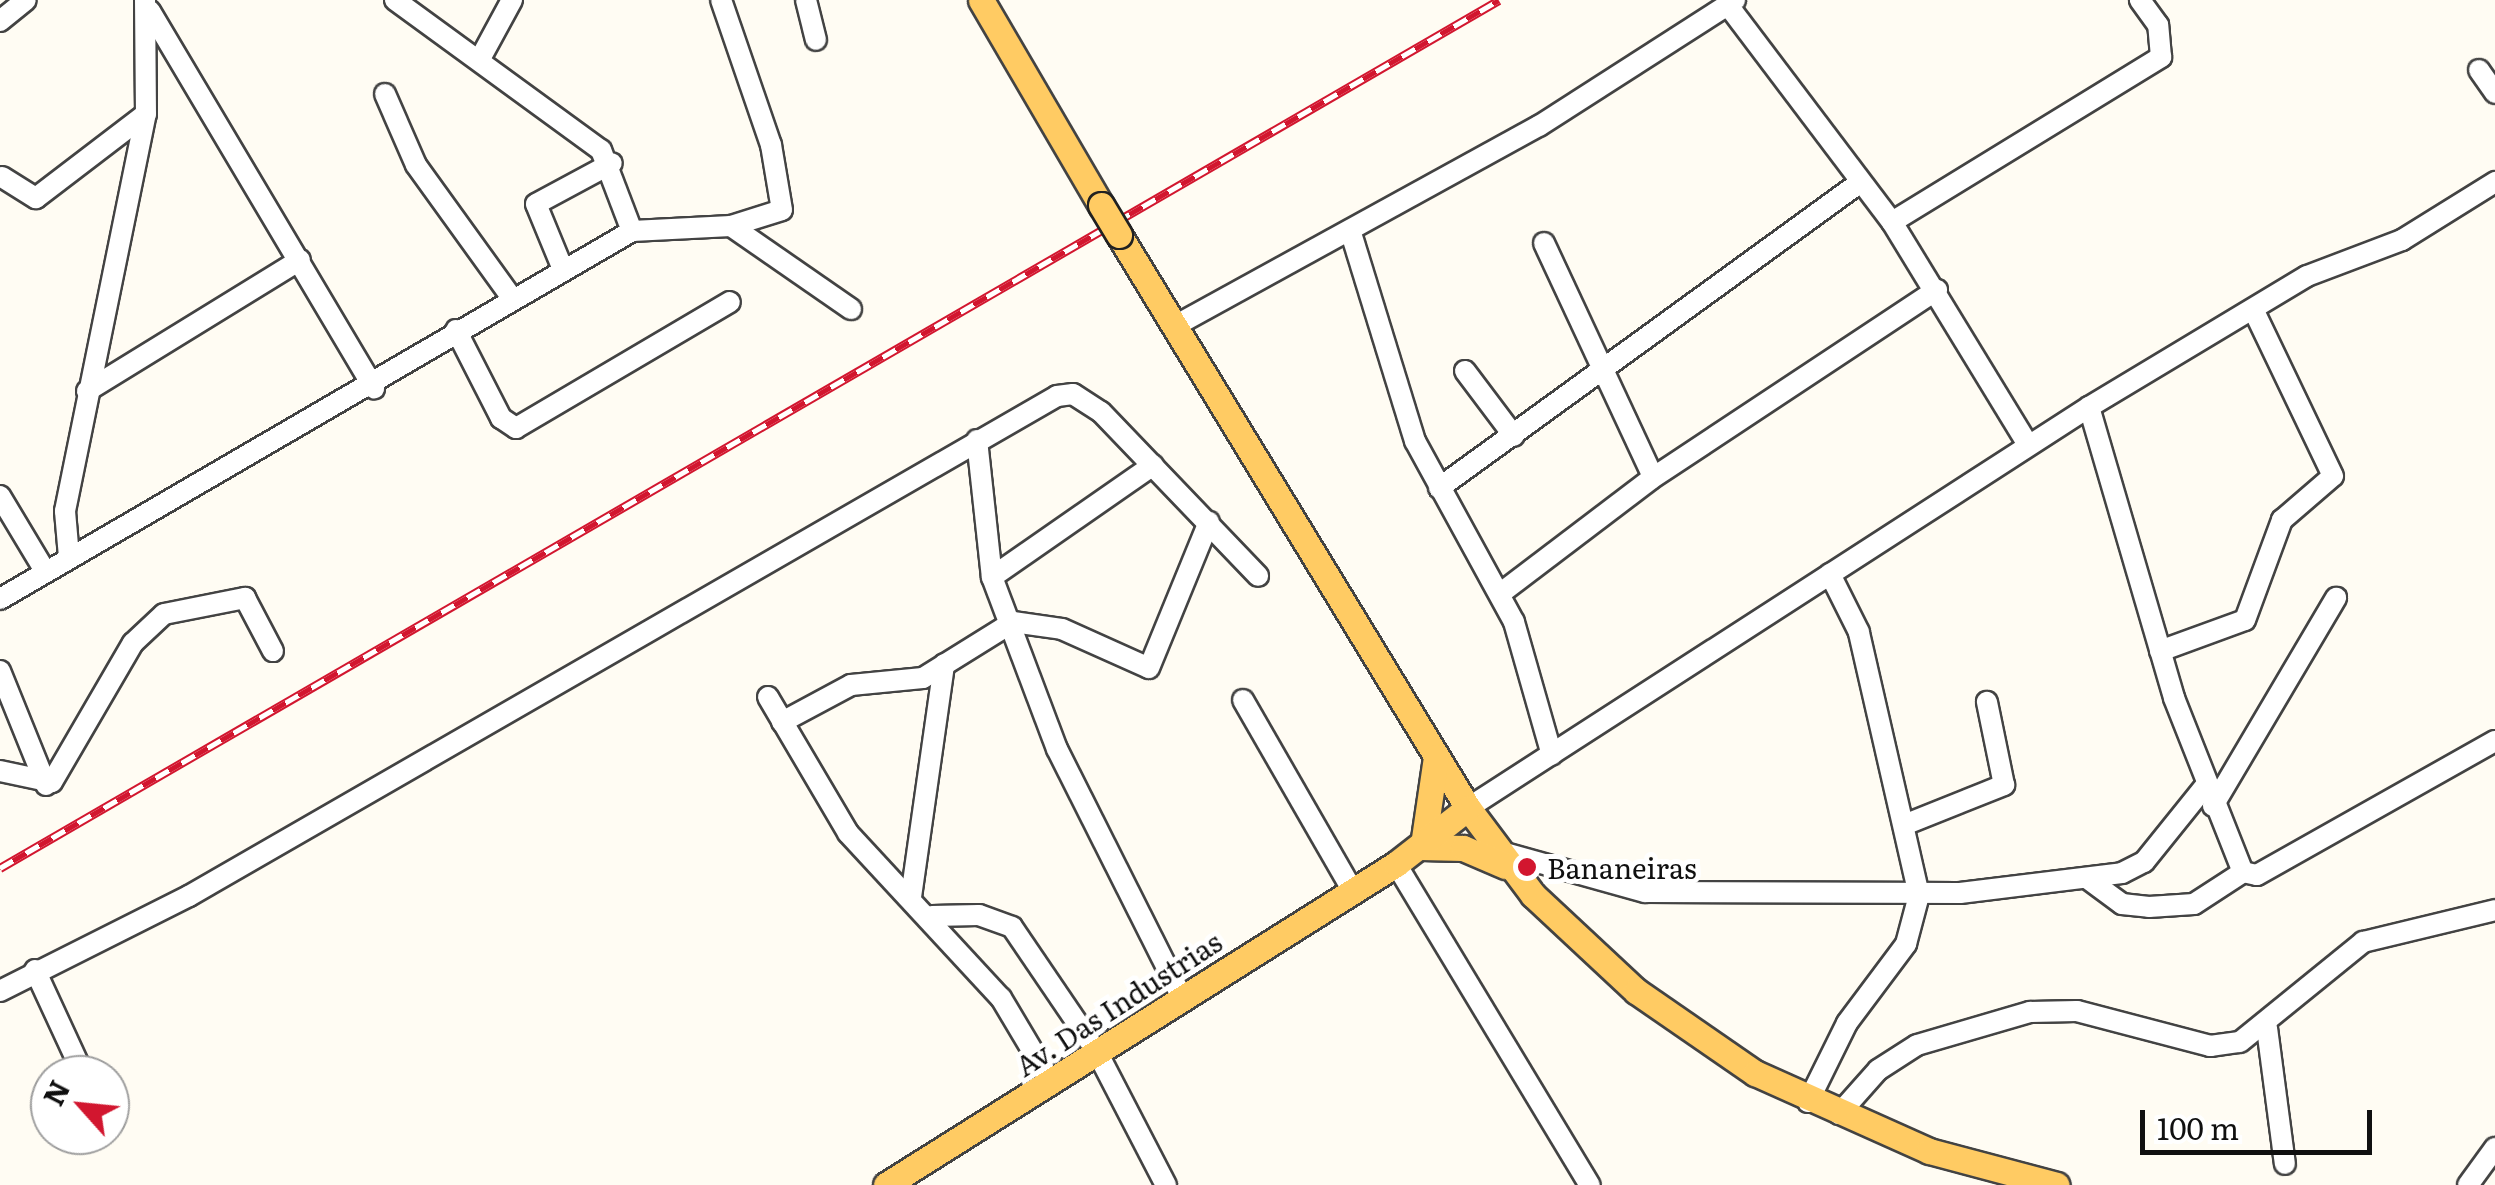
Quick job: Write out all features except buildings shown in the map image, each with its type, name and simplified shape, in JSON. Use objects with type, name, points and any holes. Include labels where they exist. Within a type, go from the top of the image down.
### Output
[{"type":"main road","points":[[981,0],[1173,327],[1503,859],[1636,991],[1808,1102],[2057,1185]]},
{"type":"main road","points":[[1436,756],[1422,846],[1463,848],[1503,859]]},
{"type":"main road","name":"Av. Das Industrias","points":[[886,1185],[1389,868],[1468,808]]},
{"type":"street","points":[[0,21],[26,0]]},
{"type":"street","points":[[68,557],[64,510],[146,114],[145,0],[176,64],[300,260],[374,389]]},
{"type":"street","points":[[395,0],[481,57],[612,163],[632,232]]},
{"type":"street","points":[[481,57],[512,0]]},
{"type":"street","points":[[0,599],[204,473],[374,389],[456,330],[562,267],[632,232],[731,226],[782,210],[786,197],[721,0]]},
{"type":"street","points":[[806,0],[816,40]]},
{"type":"street","points":[[1892,222],[2161,57],[2158,25],[2140,0]]},
{"type":"street","points":[[1173,327],[1351,232],[1731,2],[1855,186],[1892,222],[1938,290],[2028,445]]},
{"type":"street","points":[[2478,70],[2495,93]]},
{"type":"street","points":[[385,94],[416,165],[512,298]]},
{"type":"street","points":[[2,177],[36,198],[146,114]]},
{"type":"street","points":[[562,267],[538,201],[612,163]]},
{"type":"street","points":[[1468,808],[2089,407],[2307,276],[2402,240],[2495,182]]},
{"type":"street","points":[[1439,488],[1855,186]]},
{"type":"street","points":[[731,226],[851,309]]},
{"type":"street","points":[[1351,232],[1415,440],[1501,593],[1552,755]]},
{"type":"street","points":[[1544,243],[1653,477]]},
{"type":"street","points":[[86,391],[300,260]]},
{"type":"street","points":[[1501,593],[1653,477],[1938,290]]},
{"type":"street","points":[[456,330],[501,418],[516,428],[730,302]]},
{"type":"street","points":[[2160,651],[2245,620],[2282,520],[2333,476],[2253,309]]},
{"type":"street","points":[[1465,371],[1514,436]]},
{"type":"street","points":[[0,992],[35,970],[189,896],[976,440],[1073,394],[1153,465],[1258,576]]},
{"type":"street","points":[[2089,407],[2160,651],[2209,796],[2244,872]]},
{"type":"street","points":[[976,440],[992,577],[1013,622],[1057,749],[1182,998]]},
{"type":"street","points":[[992,577],[1153,465]]},
{"type":"street","points":[[0,496],[45,571]]},
{"type":"street","points":[[782,722],[851,685],[910,682],[1013,622],[1062,629],[1150,668],[1209,522]]},
{"type":"street","points":[[1808,1102],[1847,1023],[1906,944],[1919,896],[1859,632],[1830,574]]},
{"type":"street","points":[[46,785],[133,643],[164,614],[244,598],[273,651]]},
{"type":"street","points":[[1503,859],[1645,892],[1780,886],[1919,896],[2088,879],[2144,862],[2209,796],[2336,598]]},
{"type":"street","points":[[912,897],[944,664]]},
{"type":"street","points":[[0,670],[46,785]]},
{"type":"street","points":[[768,697],[848,833],[932,916],[1001,998],[1051,1082]]},
{"type":"street","points":[[1243,700],[1353,891]]},
{"type":"street","points":[[1904,825],[2004,786],[1987,702]]},
{"type":"street","points":[[2088,879],[2122,904],[2194,904],[2244,872],[2257,875],[2495,741]]},
{"type":"street","points":[[0,770],[46,785]]},
{"type":"street","points":[[1389,868],[1590,1185]]},
{"type":"street","points":[[1839,1114],[1878,1070],[1918,1044],[1991,1019],[2077,1011],[2210,1046],[2267,1028],[2363,942],[2495,910]]},
{"type":"street","points":[[932,916],[979,914],[1012,927],[1097,1052],[1166,1185]]},
{"type":"street","points":[[35,970],[74,1055]]},
{"type":"street","points":[[2267,1028],[2285,1164]]},
{"type":"street","points":[[2468,1185],[2495,1148]]},
{"type":"railway","points":[[0,868],[1499,0]]},
{"type":"place","name":"Bananeiras","points":[[1527,867]]}]
